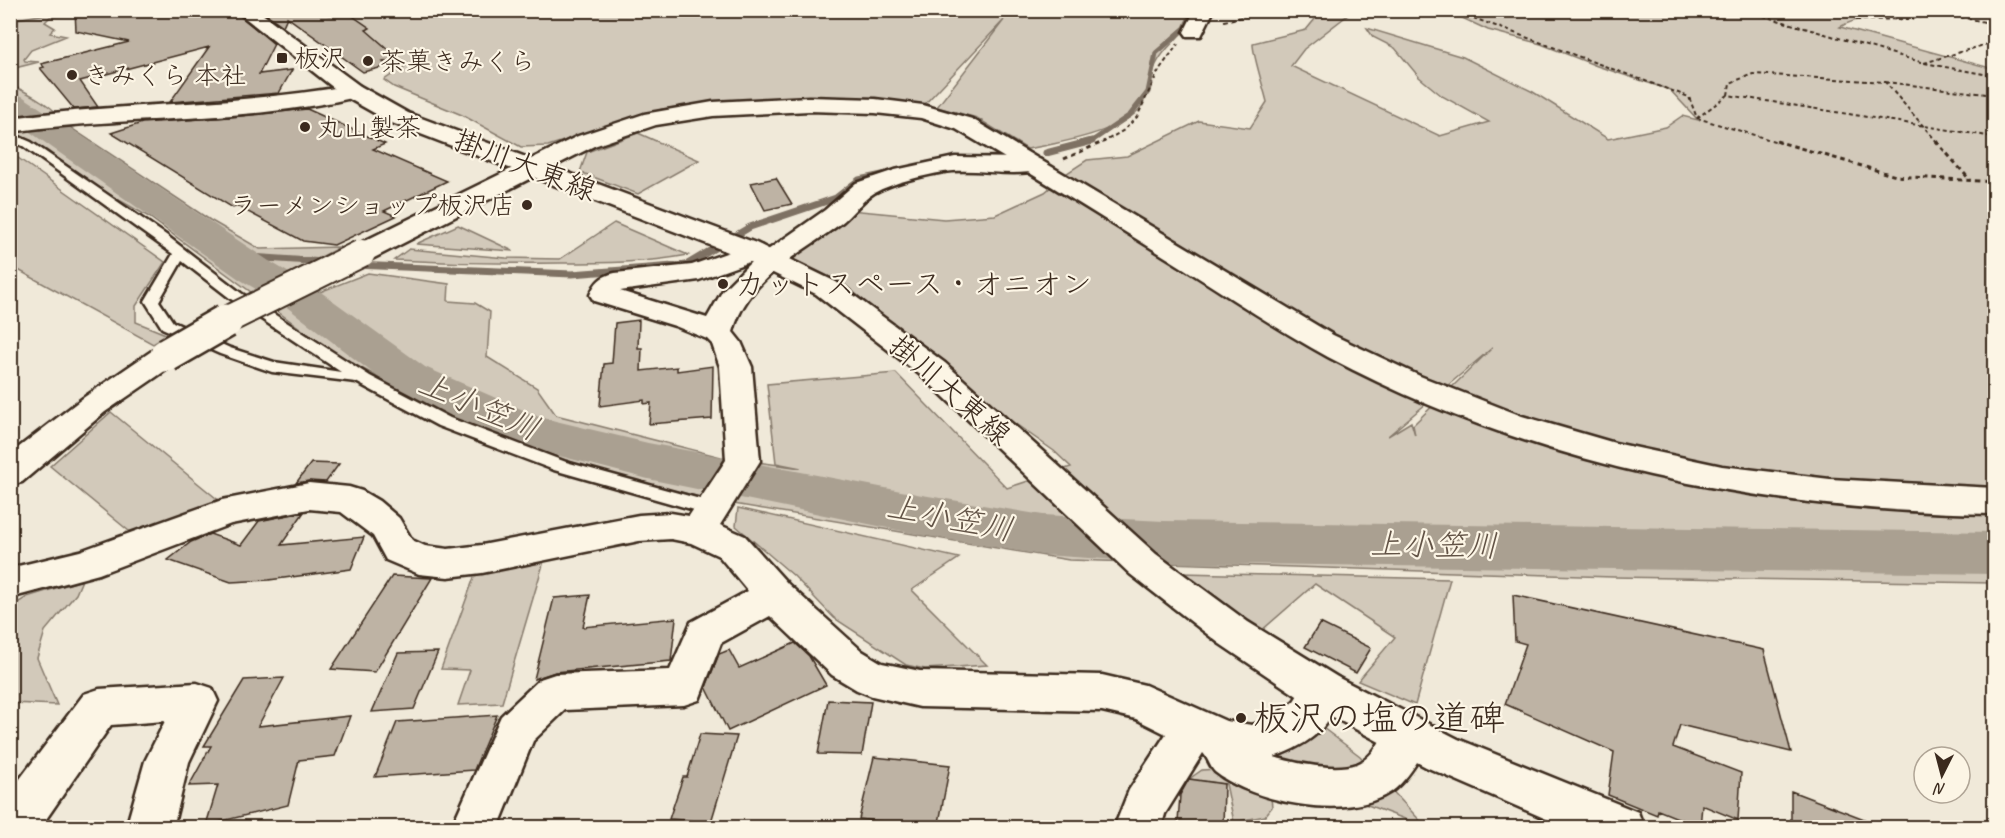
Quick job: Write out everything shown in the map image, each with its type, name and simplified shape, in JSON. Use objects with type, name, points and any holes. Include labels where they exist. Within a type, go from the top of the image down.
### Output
[{"type":"street","name":"掛川大東線","points":[[244,10],[352,91],[400,118],[707,234],[756,254],[826,288],[933,370],[1143,564],[1234,633],[1324,691],[1408,736],[1442,753],[1621,828]]},
{"type":"street","points":[[1194,32],[1205,10]]},
{"type":"street","points":[[12,128],[70,116],[230,107],[315,99],[352,91]]},
{"type":"street","points":[[10,473],[94,405],[167,355],[231,318],[611,131],[652,119],[713,109],[809,104],[875,106],[923,112],[964,124],[1356,360],[1431,394],[1521,428],[1594,450],[1681,470],[1776,486],[1898,497],[1995,501]]},
{"type":"street","points":[[10,583],[86,564],[222,513],[254,504],[309,496],[349,500],[366,510],[386,527],[399,550],[419,560],[448,564],[639,528],[671,526],[709,514],[743,461],[736,367],[726,342],[718,333],[685,320],[604,295],[607,287],[615,281],[674,277],[699,272],[756,254],[834,215],[866,188],[947,165],[1012,167],[1032,165]]},
{"type":"street","points":[[718,333],[720,317],[756,272],[756,254]]},
{"type":"street","points":[[709,514],[732,546],[774,595],[847,663],[872,678],[920,689],[1102,693],[1145,703],[1208,734],[1252,745],[1286,733],[1309,714],[1324,691]]},
{"type":"street","points":[[474,828],[516,729],[555,692],[684,687],[705,633],[774,595]]},
{"type":"street","points":[[12,828],[99,707],[197,701],[167,761],[149,828]]},
{"type":"street","points":[[1208,734],[1228,756],[1265,776],[1305,784],[1349,787],[1372,779],[1396,754],[1408,736]]},
{"type":"street","points":[[1137,828],[1145,806],[1208,734]]},
{"type":"lane","points":[[12,128],[27,144],[180,253],[236,296],[358,376],[444,422],[550,462],[709,514]]},
{"type":"lane","points":[[180,253],[152,301],[166,325],[225,351],[272,367],[343,377],[358,376]]},
{"type":"path","points":[[1032,165],[1065,158],[1091,148],[1113,136],[1136,119],[1160,64],[1173,49],[1194,32],[1216,23],[1274,10]]},
{"type":"path","points":[[1438,10],[1503,14],[1550,10]]},
{"type":"path","points":[[1743,10],[1924,63],[1995,76]]},
{"type":"path","points":[[1856,20],[1910,19],[1939,14],[1947,10]]},
{"type":"path","points":[[1460,13],[1689,97],[1697,118]]},
{"type":"path","points":[[1939,14],[1995,24]]},
{"type":"path","points":[[1924,63],[1995,42]]},
{"type":"path","points":[[1697,118],[1728,94],[1730,83],[1753,74],[1885,82],[1995,95]]},
{"type":"path","points":[[1885,82],[1970,180]]},
{"type":"path","points":[[1728,94],[1995,136]]},
{"type":"path","points":[[1697,118],[1896,176],[1995,182]]},
{"type":"shaded area","points":[[1552,10],[1938,11],[1863,18],[1840,27],[1994,69],[1994,501],[1965,502],[1994,504],[1994,583],[1613,577],[1069,560],[716,501],[593,470],[467,423],[338,356],[149,217],[105,192],[46,150],[11,130],[11,85],[42,102],[68,126],[210,220],[260,249],[340,247],[285,276],[315,294],[368,273],[449,284],[448,301],[475,303],[490,312],[487,357],[537,388],[556,415],[721,457],[801,468],[776,463],[767,384],[896,373],[1007,488],[1071,467],[1054,451],[977,397],[844,284],[793,259],[793,255],[850,210],[944,219],[995,215],[1045,192],[1087,160],[1127,156],[1199,121],[1250,128],[1267,102],[1253,43],[1306,30],[1315,19],[1312,11],[1353,11],[1304,49],[1291,66],[1440,136],[1489,122],[1442,96],[1419,77],[1395,48],[1373,37],[1367,28],[1463,57],[1533,92],[1608,139],[1666,127],[1682,116],[1698,120],[1670,90],[1597,66],[1541,44],[1488,30],[1456,15]],"holes":[[[1492,348],[1413,425],[1415,435],[1411,422],[1388,436]]]},
{"type":"shaded area","points":[[64,11],[64,14],[50,17],[45,22],[55,28],[50,33],[66,36],[31,50],[24,59],[39,62],[11,69],[11,20]]},
{"type":"shaded area","points":[[315,11],[1190,11],[1185,27],[1155,66],[1145,100],[1134,114],[1122,122],[1090,135],[1027,149],[977,118],[937,107],[1004,20],[923,106],[790,99],[733,100],[662,109],[548,146],[521,147],[462,115],[394,87],[384,80],[408,64],[363,33],[369,28],[351,15]]},
{"type":"shaded area","points":[[638,133],[699,160],[638,194],[580,172],[587,152]]},
{"type":"shaded area","points":[[11,153],[165,262],[136,306],[136,322],[168,335],[153,344],[11,266]]},
{"type":"shaded area","points":[[614,223],[688,255],[640,261],[592,263],[394,260],[409,249],[506,258],[560,259]]},
{"type":"shaded area","points":[[458,225],[513,251],[416,244]]},
{"type":"shaded area","points":[[111,412],[222,503],[135,536],[50,466]]},
{"type":"shaded area","points":[[738,508],[959,558],[912,590],[987,665],[925,669],[906,665],[834,618],[794,576],[736,526]]},
{"type":"shaded area","points":[[544,561],[502,703],[458,705],[470,670],[441,669],[476,572]]},
{"type":"shaded area","points":[[1181,573],[1450,579],[1415,705],[1358,681],[1395,637],[1315,584],[1261,631]]},
{"type":"shaded area","points":[[82,580],[76,594],[45,631],[37,658],[57,705],[11,703],[11,607],[27,597]]},
{"type":"shaded area","points":[[1323,728],[1360,756],[1426,827],[1264,766]]},
{"type":"shaded area","points":[[1218,769],[1271,797],[1272,807],[1265,816],[1234,822],[1226,784],[1189,779],[1202,770]]},
{"type":"building","points":[[75,10],[233,10],[274,44],[259,74],[292,70],[279,93],[170,102],[209,47],[80,81],[98,107],[74,109],[40,68],[44,67],[41,64],[129,42],[76,31]]},
{"type":"building","points":[[261,10],[312,10],[329,15],[351,15],[370,28],[366,30],[398,58],[383,62],[388,66],[363,72],[287,17],[283,26]]},
{"type":"building","points":[[307,109],[385,144],[373,149],[447,181],[384,211],[396,216],[334,245],[303,241],[237,206],[233,208],[111,133],[142,123]]},
{"type":"building","points":[[776,178],[792,204],[765,210],[751,183]]},
{"type":"building","points":[[639,320],[638,348],[642,348],[641,371],[677,367],[677,371],[713,366],[712,419],[649,424],[651,403],[644,404],[644,400],[600,406],[604,364],[612,363],[615,323]]},
{"type":"building","points":[[311,463],[339,464],[326,482],[296,483]]},
{"type":"building","points":[[304,512],[281,545],[364,537],[351,569],[269,580],[231,582],[168,560],[191,542],[210,534],[241,545],[259,521]]},
{"type":"building","points":[[392,576],[432,578],[375,672],[331,669]]},
{"type":"building","points":[[590,595],[583,627],[676,618],[671,661],[555,672],[534,679],[554,598]]},
{"type":"building","points":[[1513,595],[1764,650],[1791,752],[1680,725],[1673,747],[1741,773],[1738,820],[1702,805],[1700,827],[1658,810],[1657,815],[1608,795],[1614,752],[1505,704],[1526,644],[1515,641]]},
{"type":"building","points":[[1320,623],[1371,648],[1356,673],[1305,647]]},
{"type":"building","points":[[795,643],[809,656],[826,685],[728,731],[706,687],[719,654],[729,650],[739,668]]},
{"type":"building","points":[[438,652],[414,709],[372,712],[398,653]]},
{"type":"building","points":[[284,678],[258,726],[350,716],[335,756],[299,760],[288,805],[206,825],[218,785],[189,786],[211,746],[204,746],[244,680]]},
{"type":"building","points":[[828,700],[871,702],[862,755],[818,754]]},
{"type":"building","points":[[497,715],[474,770],[375,777],[397,722]]},
{"type":"building","points":[[700,734],[737,736],[711,822],[669,819],[683,777],[687,777]]},
{"type":"building","points":[[874,757],[950,765],[938,828],[859,819]]},
{"type":"building","points":[[1189,779],[1224,784],[1223,828],[1178,822],[1180,795]]},
{"type":"building","points":[[1791,791],[1880,825],[1880,828],[1791,828]]},
{"type":"waterway","points":[[1092,141],[1130,115],[1148,92],[1156,53],[1185,28],[1193,10]]},
{"type":"waterway","name":"上小笠川","points":[[10,103],[254,270],[303,299],[408,377],[524,430],[648,461],[922,515],[1043,535],[1164,542],[1994,553]]},
{"type":"waterway","points":[[1046,153],[1092,141]]},
{"type":"waterway","points":[[1086,143],[1092,141]]},
{"type":"waterway","points":[[964,159],[996,158]]},
{"type":"waterway","points":[[355,265],[572,274],[686,265],[750,227],[836,198],[859,180],[887,174]]},
{"type":"waterway","points":[[236,256],[324,262]]},
{"type":"place","name":"板沢","points":[[282,58]]},
{"type":"place","name":"茶菓きみくら","points":[[368,61]]},
{"type":"place","name":"きみくら 本社","points":[[72,75]]},
{"type":"place","name":"丸山製茶","points":[[305,127]]},
{"type":"place","name":"ラーメンショップ板沢店","points":[[527,205]]},
{"type":"place","name":"カットスペース・オニオン","points":[[723,284]]},
{"type":"place","name":"板沢の塩の道碑","points":[[1241,718]]}]
